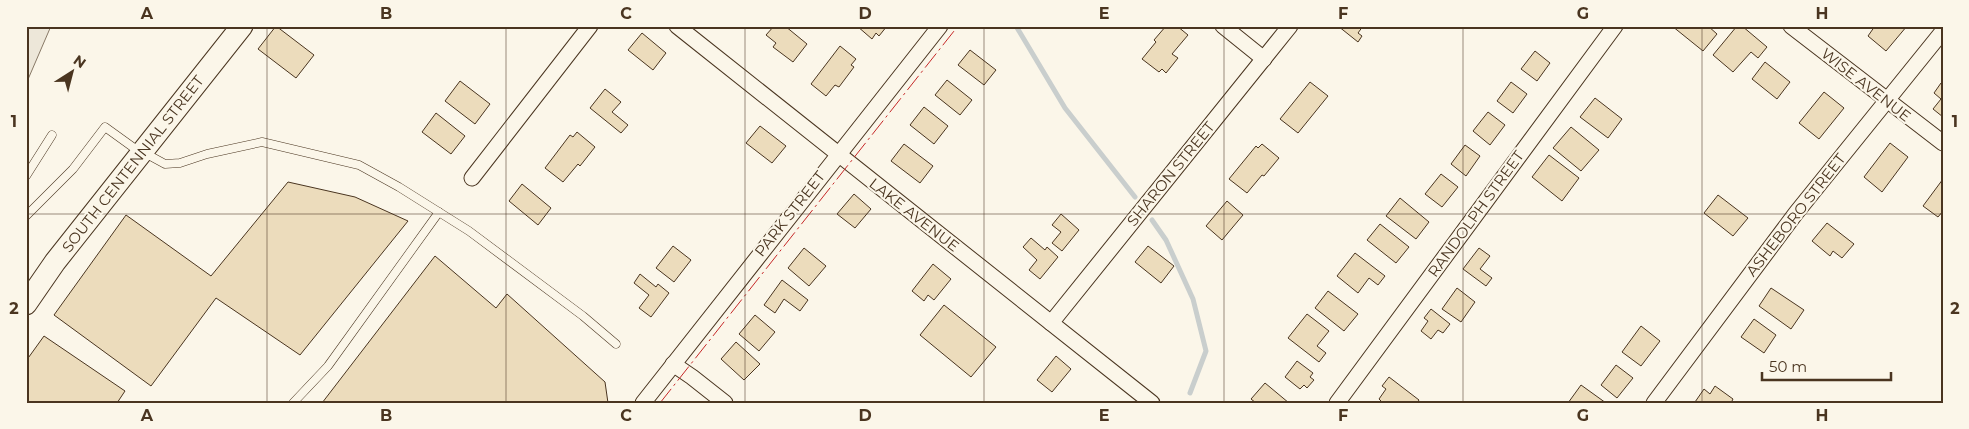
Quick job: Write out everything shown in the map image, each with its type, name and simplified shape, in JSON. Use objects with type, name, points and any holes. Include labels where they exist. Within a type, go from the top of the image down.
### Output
[{"type":"street","name":"SOUTH CENTENNIAL STREET","points":[[26,304],[55,262],[242,26]]},
{"type":"street","points":[[472,178],[590,26]]},
{"type":"street","name":"LAKE AVENUE","points":[[677,26],[1152,403]]},
{"type":"street","name":"PARK STREET","points":[[642,403],[940,26]]},
{"type":"street","points":[[1223,26],[1264,59]]},
{"type":"street","name":"SHARON STREET","points":[[1051,322],[1290,26]]},
{"type":"street","name":"RANDOLPH STREET","points":[[1337,403],[1615,26]]},
{"type":"street","name":"WISE AVENUE","points":[[1790,26],[1943,143]]},
{"type":"street","name":"ASHEBORO STREET","points":[[1654,403],[1796,213],[1943,31]]},
{"type":"street","points":[[673,364],[724,403]]},
{"type":"lane","points":[[26,216],[73,169],[105,127],[142,152],[165,164],[180,163],[207,154],[262,142],[359,165],[399,187],[477,237],[616,344]]},
{"type":"lane","points":[[26,176],[52,134]]},
{"type":"lane","points":[[293,403],[328,366],[439,212]]},
{"type":"shaded area","points":[[26,26],[51,26],[26,84]]},
{"type":"building","points":[[276,26],[314,55],[296,78],[258,49]]},
{"type":"building","points":[[774,26],[785,26],[807,44],[793,62],[773,47],[776,43],[766,35]]},
{"type":"building","points":[[857,26],[887,26],[879,36],[876,33],[872,39]]},
{"type":"building","points":[[1166,26],[1177,26],[1188,35],[1172,54],[1178,58],[1166,73],[1162,69],[1159,72],[1142,59]]},
{"type":"building","points":[[1338,26],[1363,26],[1358,33],[1362,36],[1358,42]]},
{"type":"building","points":[[1672,26],[1708,26],[1717,34],[1703,51]]},
{"type":"building","points":[[1737,26],[1742,26],[1767,47],[1758,58],[1751,52],[1733,72],[1713,55]]},
{"type":"building","points":[[1875,26],[1907,26],[1886,51],[1868,36]]},
{"type":"building","points":[[642,33],[666,53],[653,70],[628,50]]},
{"type":"building","points":[[840,46],[856,59],[851,65],[854,67],[839,87],[835,85],[826,96],[811,84]]},
{"type":"building","points":[[970,50],[996,70],[984,85],[958,65]]},
{"type":"building","points":[[1535,51],[1550,63],[1537,81],[1521,69]]},
{"type":"building","points":[[1765,62],[1790,82],[1777,99],[1752,79]]},
{"type":"building","points":[[947,80],[972,100],[960,115],[935,95]]},
{"type":"building","points":[[460,81],[490,104],[475,124],[445,101]]},
{"type":"building","points":[[1310,82],[1328,96],[1298,133],[1280,119]]},
{"type":"building","points":[[1511,82],[1527,94],[1513,113],[1497,101]]},
{"type":"building","points":[[1941,83],[1943,84],[1943,117],[1933,109],[1941,99],[1934,93]]},
{"type":"building","points":[[605,89],[621,102],[612,112],[628,125],[621,133],[590,108]]},
{"type":"building","points":[[1824,92],[1844,108],[1819,139],[1799,123]]},
{"type":"building","points":[[1595,98],[1622,119],[1608,138],[1580,117]]},
{"type":"building","points":[[924,107],[948,126],[934,144],[910,125]]},
{"type":"building","points":[[1488,112],[1505,125],[1490,145],[1473,131]]},
{"type":"building","points":[[436,113],[465,136],[451,154],[422,132]]},
{"type":"building","points":[[760,126],[786,146],[772,163],[746,143]]},
{"type":"building","points":[[1571,127],[1599,150],[1581,171],[1553,148]]},
{"type":"building","points":[[577,132],[595,147],[580,166],[578,164],[563,182],[545,168],[570,135],[573,137]]},
{"type":"building","points":[[1890,143],[1908,157],[1882,192],[1864,177]]},
{"type":"building","points":[[904,144],[933,166],[920,183],[891,161]]},
{"type":"building","points":[[1262,144],[1279,158],[1247,193],[1229,179],[1256,146],[1258,148]]},
{"type":"building","points":[[1465,145],[1480,156],[1466,176],[1451,164]]},
{"type":"building","points":[[1549,155],[1579,178],[1562,201],[1532,177]]},
{"type":"building","points":[[1441,174],[1458,187],[1442,207],[1425,194]]},
{"type":"building","points":[[1943,179],[1943,211],[1938,217],[1923,206]]},
{"type":"building","points":[[288,182],[355,197],[408,221],[300,355],[216,298],[151,386],[54,315],[126,215],[211,276]]},
{"type":"building","points":[[522,184],[551,208],[538,225],[509,201]]},
{"type":"building","points":[[854,194],[871,209],[855,228],[837,214]]},
{"type":"building","points":[[1718,195],[1748,218],[1733,236],[1704,213]]},
{"type":"building","points":[[1400,198],[1429,222],[1416,239],[1386,216]]},
{"type":"building","points":[[1227,201],[1243,215],[1222,240],[1206,226]]},
{"type":"building","points":[[1061,214],[1079,230],[1062,251],[1052,243],[1061,232],[1052,225]]},
{"type":"building","points":[[1827,223],[1854,244],[1842,258],[1833,251],[1830,256],[1812,241]]},
{"type":"building","points":[[1380,224],[1409,247],[1396,263],[1367,240]]},
{"type":"building","points":[[1031,238],[1045,250],[1047,247],[1058,257],[1040,279],[1029,270],[1037,260],[1023,247]]},
{"type":"building","points":[[673,246],[691,260],[674,282],[656,268]]},
{"type":"building","points":[[1148,246],[1174,266],[1161,283],[1135,262]]},
{"type":"building","points":[[804,248],[826,266],[809,286],[788,268]]},
{"type":"building","points":[[1479,248],[1490,256],[1480,269],[1492,278],[1486,286],[1463,269]]},
{"type":"building","points":[[1355,253],[1385,276],[1378,285],[1369,278],[1358,293],[1337,276]]},
{"type":"building","points":[[435,256],[496,308],[507,294],[605,382],[608,403],[322,403]]},
{"type":"building","points":[[933,264],[951,279],[934,300],[928,295],[924,301],[912,291]]},
{"type":"building","points":[[640,274],[656,287],[658,284],[669,293],[651,317],[639,308],[649,295],[634,283]]},
{"type":"building","points":[[782,280],[808,300],[800,311],[784,299],[775,313],[764,305]]},
{"type":"building","points":[[1457,288],[1475,302],[1461,322],[1442,309]]},
{"type":"building","points":[[1771,288],[1804,310],[1791,329],[1759,306]]},
{"type":"building","points":[[1328,291],[1358,314],[1344,331],[1315,308]]},
{"type":"building","points":[[944,305],[996,347],[971,377],[920,335]]},
{"type":"building","points":[[1431,309],[1450,324],[1443,333],[1438,330],[1431,339],[1421,331],[1428,321],[1424,318]]},
{"type":"building","points":[[1307,314],[1329,331],[1317,346],[1326,353],[1319,362],[1288,338]]},
{"type":"building","points":[[755,315],[775,332],[759,351],[739,334]]},
{"type":"building","points":[[1754,319],[1776,335],[1764,353],[1741,337]]},
{"type":"building","points":[[1641,326],[1660,341],[1641,366],[1622,352]]},
{"type":"building","points":[[44,336],[125,391],[117,403],[26,403],[26,361]]},
{"type":"building","points":[[736,342],[760,364],[744,380],[721,359]]},
{"type":"building","points":[[1056,356],[1071,369],[1052,392],[1037,380]]},
{"type":"building","points":[[1297,361],[1313,373],[1310,377],[1314,380],[1307,388],[1304,385],[1300,389],[1285,377]]},
{"type":"building","points":[[1616,365],[1633,378],[1617,398],[1601,385]]},
{"type":"building","points":[[1389,377],[1419,400],[1417,403],[1383,403],[1379,399],[1386,389],[1382,386]]},
{"type":"building","points":[[1265,383],[1289,403],[1256,403],[1251,399]]},
{"type":"building","points":[[1581,385],[1606,403],[1568,403]]},
{"type":"building","points":[[1715,386],[1733,399],[1731,403],[1695,402],[1704,389],[1710,394]]},
{"type":"waterway","points":[[1016,26],[1065,108],[1135,197]]},
{"type":"waterway","points":[[1152,220],[1166,240],[1193,299],[1206,351],[1190,393]]},
{"type":"power","points":[[660,403],[958,26]]}]
